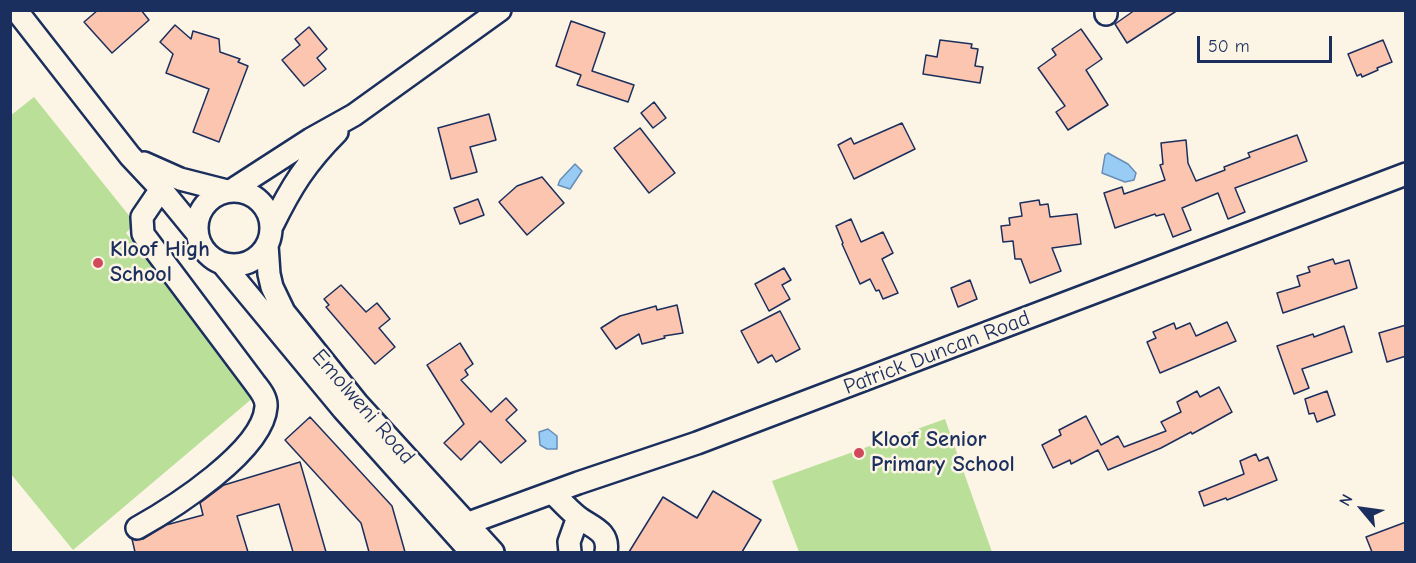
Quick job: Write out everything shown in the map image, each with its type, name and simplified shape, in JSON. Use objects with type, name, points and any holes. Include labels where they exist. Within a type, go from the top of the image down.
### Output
[{"type":"street","points":[[16,10],[130,156],[197,233]]},
{"type":"street","points":[[354,115],[310,160],[290,190],[270,236],[253,260],[232,266],[215,260],[202,249],[197,233],[197,222],[200,211],[207,202],[354,115],[500,10]]},
{"type":"street","points":[[130,156],[166,174],[229,191],[243,191],[261,202],[268,211],[270,236]]},
{"type":"street","name":"Patrick Duncan Road","points":[[466,524],[708,439],[1406,174]]},
{"type":"street","points":[[137,528],[162,515],[233,462],[256,435],[266,407],[264,396],[143,234],[142,217],[161,189]]},
{"type":"street","name":"Emolweni Road","points":[[270,236],[269,274],[272,287],[284,312],[357,403],[466,524],[483,550]]},
{"type":"street","name":"Emolweni Road","points":[[222,263],[343,409],[483,550]]},
{"type":"street","points":[[553,493],[578,517],[600,531],[607,546],[606,552]]},
{"type":"street","points":[[483,550],[495,525],[518,505]]},
{"type":"street","points":[[570,552],[569,542],[578,517]]},
{"type":"green space","points":[[34,97],[135,223],[126,233],[254,397],[73,550],[11,474],[10,116]]},
{"type":"green space","points":[[945,419],[992,552],[799,552],[772,481]]},
{"type":"water","points":[[1108,153],[1128,164],[1136,173],[1134,180],[1125,182],[1102,173],[1105,155]]},
{"type":"water","points":[[575,164],[582,171],[570,189],[558,185],[560,180]]},
{"type":"water","points":[[548,429],[557,436],[557,449],[547,449],[540,445],[539,432]]},
{"type":"building","points":[[98,10],[141,10],[149,20],[112,53],[84,22]]},
{"type":"building","points":[[1135,10],[1178,10],[1127,43],[1115,24]]},
{"type":"building","points":[[571,21],[605,33],[592,71],[634,85],[628,102],[577,85],[581,75],[556,66]]},
{"type":"building","points":[[175,25],[191,39],[193,31],[219,39],[220,52],[240,59],[238,62],[248,66],[219,142],[193,132],[209,89],[166,73],[173,54],[160,42]]},
{"type":"building","points":[[309,27],[327,49],[317,58],[326,69],[304,86],[282,60],[300,45],[295,39]]},
{"type":"building","points":[[1081,29],[1102,59],[1086,70],[1108,105],[1068,130],[1056,112],[1065,106],[1038,68],[1056,55],[1052,49]]},
{"type":"building","points":[[940,40],[972,44],[971,48],[978,49],[975,66],[983,67],[980,83],[923,74],[926,55],[937,57]]},
{"type":"building","points":[[1383,40],[1392,62],[1362,77],[1361,74],[1357,76],[1348,54]]},
{"type":"building","points":[[654,102],[666,118],[653,128],[641,113]]},
{"type":"building","points":[[489,114],[496,140],[470,147],[477,172],[451,179],[438,128]]},
{"type":"building","points":[[902,123],[915,149],[854,179],[838,145],[851,138],[854,144]]},
{"type":"building","points":[[640,128],[675,173],[649,193],[614,148]]},
{"type":"building","points":[[1297,135],[1307,161],[1235,188],[1245,212],[1228,219],[1218,193],[1182,208],[1191,230],[1173,237],[1164,214],[1156,216],[1155,214],[1115,228],[1104,193],[1122,187],[1124,194],[1165,180],[1160,165],[1163,164],[1161,143],[1186,140],[1188,163],[1196,181],[1250,157],[1248,153]]},
{"type":"building","points":[[542,177],[564,203],[527,235],[499,202],[517,186]]},
{"type":"building","points":[[478,199],[484,215],[460,224],[454,208]]},
{"type":"building","points":[[1039,200],[1040,205],[1048,204],[1050,217],[1077,214],[1081,244],[1052,248],[1061,271],[1030,283],[1021,259],[1015,259],[1013,241],[1003,242],[1001,226],[1010,225],[1009,218],[1022,216],[1020,203]]},
{"type":"building","points":[[851,219],[861,242],[883,232],[893,253],[882,259],[898,293],[883,299],[870,279],[860,284],[836,226]]},
{"type":"building","points":[[1333,259],[1335,264],[1349,260],[1357,288],[1283,313],[1277,293],[1300,286],[1297,276],[1310,272],[1308,267]]},
{"type":"building","points":[[784,268],[791,280],[782,285],[790,299],[769,311],[755,284]]},
{"type":"building","points":[[970,280],[977,299],[958,307],[951,288]]},
{"type":"building","points":[[341,285],[366,312],[377,303],[390,319],[379,328],[395,347],[375,364],[326,307],[329,305],[324,299]]},
{"type":"building","points":[[677,305],[683,333],[664,336],[665,338],[642,344],[639,334],[616,349],[601,328],[620,316],[656,306],[657,310]]},
{"type":"building","points":[[780,311],[800,349],[776,362],[772,355],[758,363],[741,331]]},
{"type":"building","points":[[1227,322],[1236,341],[1160,373],[1147,342],[1156,338],[1153,332],[1174,323],[1176,329],[1190,323],[1196,336]]},
{"type":"building","points":[[1406,325],[1406,356],[1387,362],[1379,333]]},
{"type":"building","points":[[1344,326],[1352,352],[1302,369],[1309,388],[1294,394],[1277,346],[1313,334],[1314,337]]},
{"type":"building","points":[[460,343],[473,364],[465,370],[468,375],[461,380],[491,412],[506,398],[517,410],[506,420],[526,441],[501,463],[480,441],[461,460],[444,443],[464,424],[427,365]]},
{"type":"building","points":[[1219,387],[1232,412],[1192,434],[1191,432],[1161,448],[1108,470],[1098,450],[1071,464],[1070,460],[1053,468],[1042,445],[1061,435],[1059,430],[1086,416],[1101,445],[1118,436],[1124,447],[1166,431],[1161,422],[1181,412],[1177,402],[1197,391],[1200,397]]},
{"type":"building","points":[[1327,391],[1335,415],[1317,422],[1314,413],[1309,414],[1305,399]]},
{"type":"building","points":[[310,417],[392,506],[405,552],[369,552],[361,523],[285,440]]},
{"type":"building","points":[[1256,454],[1259,461],[1268,457],[1277,480],[1227,500],[1226,498],[1204,506],[1199,492],[1244,474],[1240,461]]},
{"type":"building","points":[[300,462],[326,552],[293,552],[279,504],[237,516],[248,552],[135,552],[132,539],[143,539],[166,525],[203,515],[200,503],[224,485]]},
{"type":"building","points":[[713,491],[761,520],[742,552],[629,552],[663,497],[697,518]]},
{"type":"building","points":[[1406,522],[1406,552],[1372,552],[1366,537]]},
{"type":"place","name":"Kloof High School","points":[[98,263]]},
{"type":"place","name":"Kloof Senior Primary School","points":[[859,453]]}]
